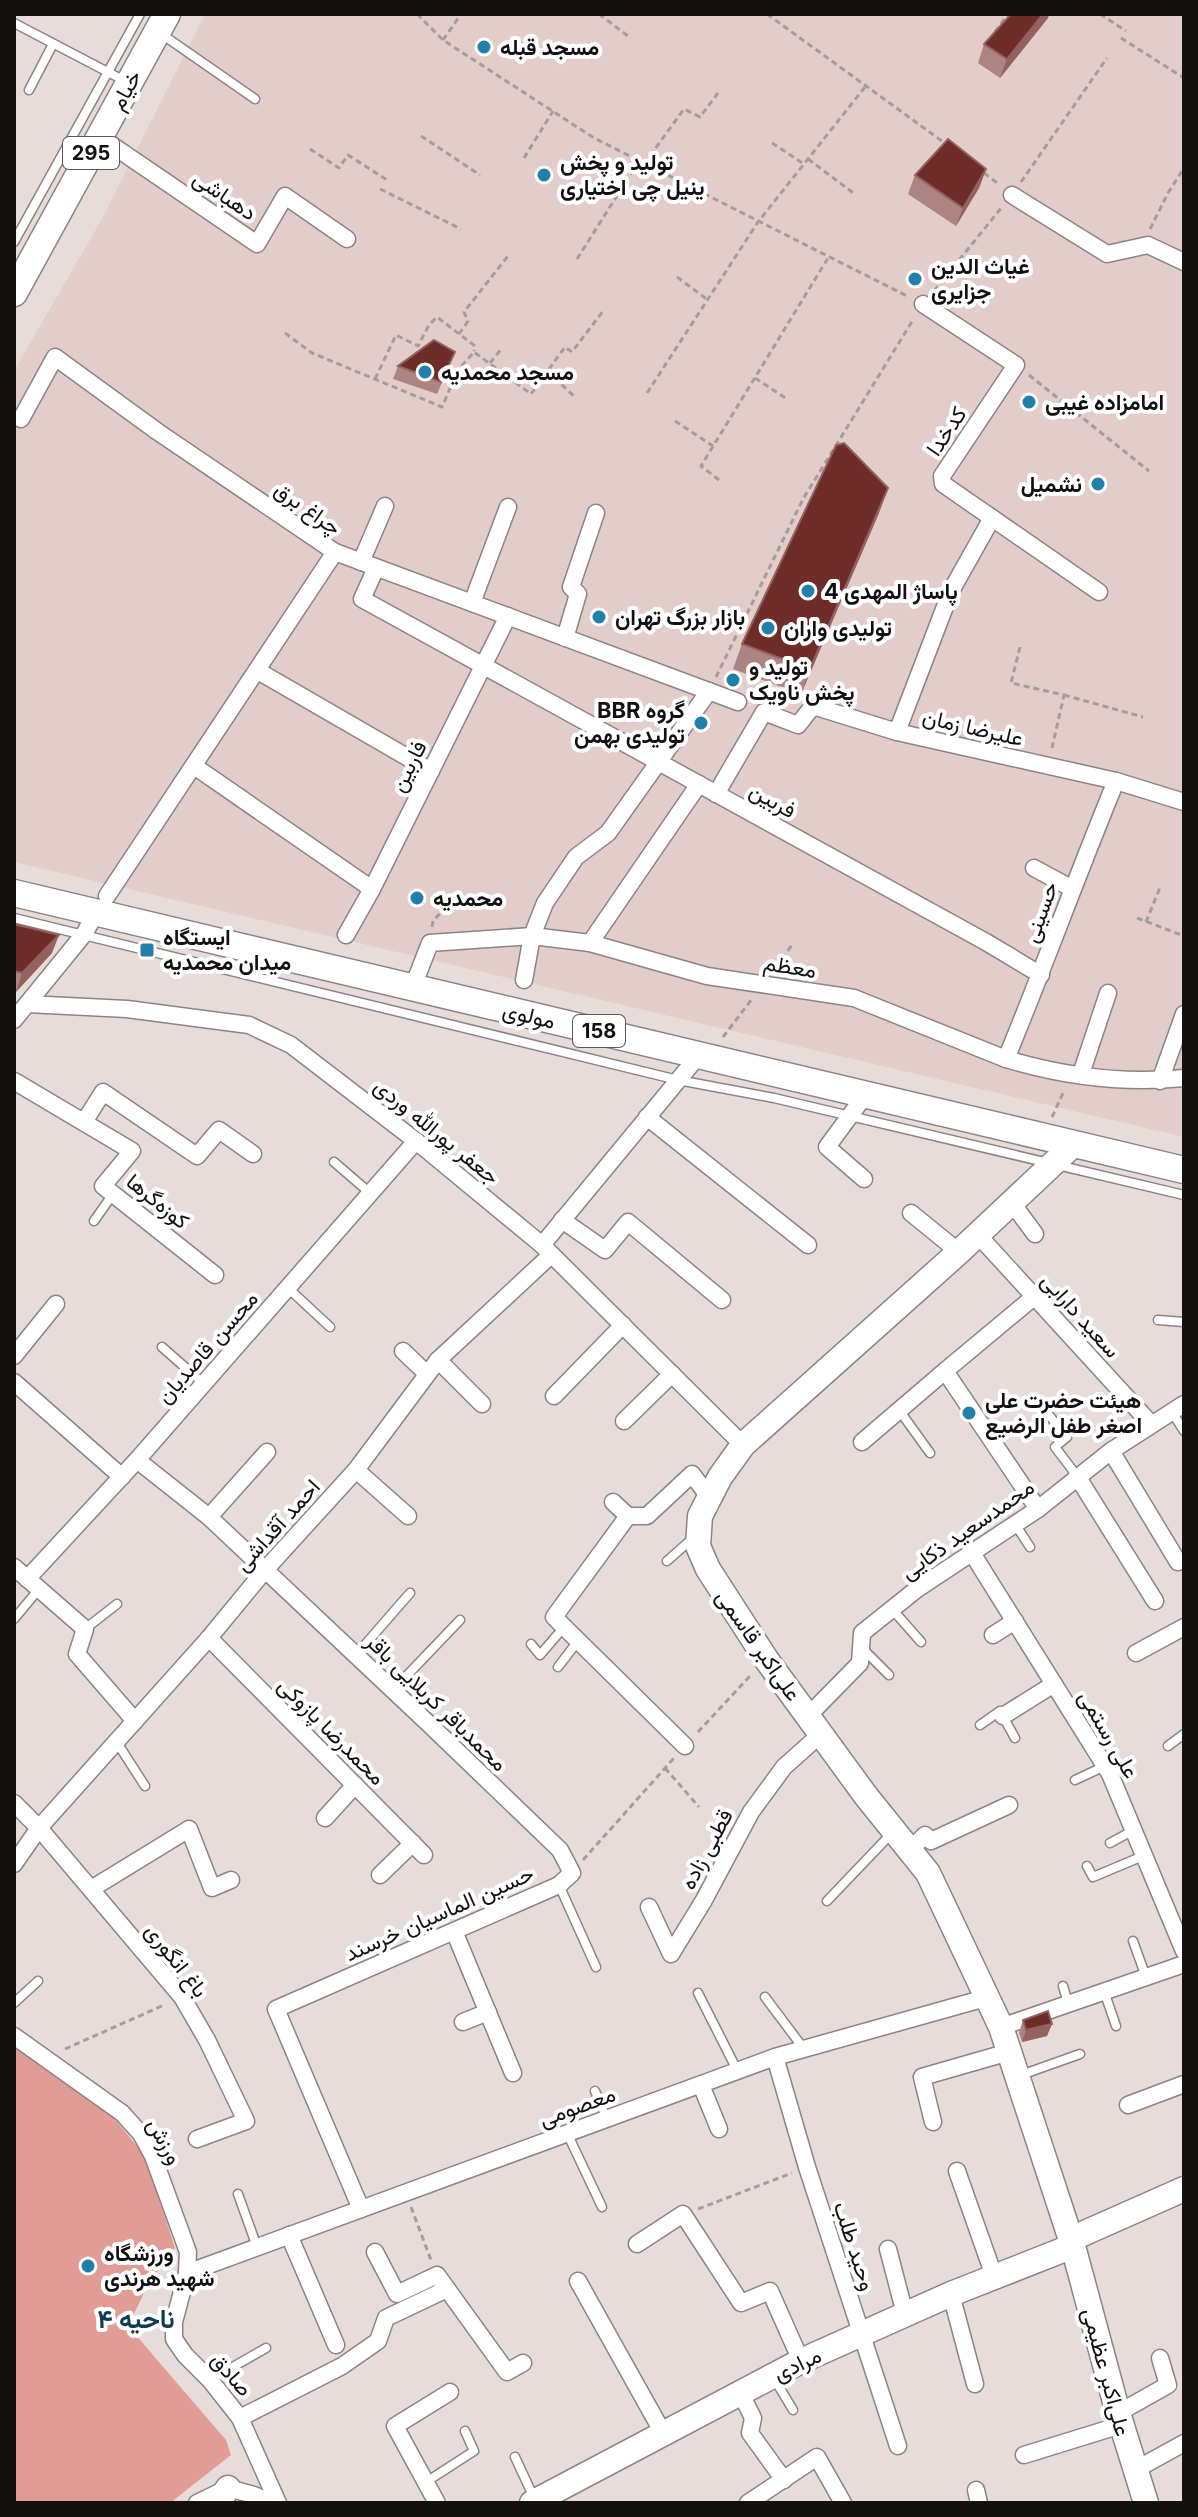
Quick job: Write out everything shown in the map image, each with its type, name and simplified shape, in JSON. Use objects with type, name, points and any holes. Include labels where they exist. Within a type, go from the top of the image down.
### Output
[{"type":"main road","name":"خیام","points":[[14,293],[100,137],[118,78],[155,20]]},
{"type":"main road","name":"مولوی","points":[[14,893],[1184,1170]]},
{"type":"street","name":"دهباشی","points":[[100,137],[257,244],[285,196],[347,239]]},
{"type":"street","points":[[1012,195],[1107,254],[1148,245],[1184,262]]},
{"type":"street","points":[[923,304],[1016,365]]},
{"type":"street","name":"چراغ برق","points":[[14,1020],[96,914],[335,552],[158,432],[55,357],[21,419]]},
{"type":"street","name":"کدخدا","points":[[1016,365],[941,481],[1099,592]]},
{"type":"street","points":[[369,565],[385,506]]},
{"type":"street","points":[[472,603],[508,507]]},
{"type":"street","points":[[565,638],[578,594],[571,587],[596,513]]},
{"type":"street","points":[[897,732],[951,591],[992,518]]},
{"type":"street","points":[[335,552],[738,702]]},
{"type":"street","name":"فربین","points":[[369,565],[362,599],[1041,975]]},
{"type":"street","name":"فاربین","points":[[346,935],[508,616]]},
{"type":"street","points":[[258,671],[431,771]]},
{"type":"street","points":[[524,980],[532,936],[545,903],[576,857],[608,833],[709,691]]},
{"type":"street","name":"علیرضا زمان","points":[[716,794],[764,712],[798,725],[813,706],[897,732],[1116,781],[1184,802]]},
{"type":"street","points":[[194,766],[372,889]]},
{"type":"street","name":"حسینی","points":[[1006,1059],[1041,975],[1071,888],[1116,781]]},
{"type":"street","points":[[590,943],[699,784]]},
{"type":"street","points":[[1034,868],[1071,888]]},
{"type":"street","name":"معظم","points":[[430,943],[532,936],[590,943],[707,976],[854,998],[1030,1066],[1122,1081],[1184,1078]]},
{"type":"street","points":[[412,989],[430,943]]},
{"type":"street","points":[[1076,1074],[1108,993]]},
{"type":"street","name":"جعفر پورالله وردی","points":[[27,1004],[127,1009],[249,1025],[291,1045],[416,1141],[546,1250],[743,1445]]},
{"type":"street","points":[[1160,1081],[1182,1024]]},
{"type":"street","name":"احمد آقداشی","points":[[14,1864],[39,1828],[356,1470],[438,1360],[546,1250],[562,1220],[678,1080],[704,1056]]},
{"type":"street","name":"کوزه‌گرها","points":[[14,1081],[132,1151],[103,1186],[215,1275]]},
{"type":"street","points":[[84,1122],[103,1092],[197,1156],[219,1130],[253,1154]]},
{"type":"street","points":[[864,1179],[827,1147],[866,1094]]},
{"type":"street","points":[[647,1117],[808,1245]]},
{"type":"street","name":"محسن قاصدیان","points":[[33,1584],[122,1477],[416,1141]]},
{"type":"street","points":[[699,1533],[700,1516],[709,1497],[743,1445],[978,1235],[1074,1144]]},
{"type":"street","points":[[1012,1203],[1035,1234]]},
{"type":"street","points":[[911,1213],[959,1252]]},
{"type":"street","points":[[562,1220],[605,1250],[628,1222],[722,1300]]},
{"type":"street","name":"سعید دارابی","points":[[978,1235],[1151,1424]]},
{"type":"street","points":[[862,1442],[1035,1296]]},
{"type":"street","points":[[14,1356],[56,1304]]},
{"type":"street","points":[[554,1396],[623,1325]]},
{"type":"street","points":[[403,1351],[427,1374]]},
{"type":"street","points":[[438,1360],[482,1404]]},
{"type":"street","points":[[945,1371],[1038,1509]]},
{"type":"street","points":[[624,1421],[672,1374]]},
{"type":"street","points":[[14,1382],[122,1477]]},
{"type":"street","name":"محمدسعید ذکایی","points":[[815,1724],[860,1663],[862,1633],[917,1589],[1038,1509],[1111,1451],[1178,1408]]},
{"type":"street","points":[[1111,1451],[1178,1562]]},
{"type":"street","points":[[209,1517],[267,1452]]},
{"type":"street","name":"محمدباقر کربلایی باقر","points":[[137,1460],[209,1517],[393,1690],[560,1850],[572,1873]]},
{"type":"street","points":[[356,1470],[408,1516]]},
{"type":"street","points":[[613,1502],[628,1516],[647,1516],[692,1474],[709,1497]]},
{"type":"street","points":[[1077,1476],[1155,1601]]},
{"type":"street","points":[[628,1516],[559,1622],[685,1746]]},
{"type":"street","name":"علی‌اکبر قاسمی","points":[[699,1533],[698,1546],[708,1569],[766,1659],[928,1873],[1001,2027],[1072,2242]]},
{"type":"street","name":"علی رستمی","points":[[972,1553],[1106,1766],[1184,1951]]},
{"type":"street","points":[[14,1567],[85,1629],[77,1654],[135,1721]]},
{"type":"street","points":[[993,1635],[1015,1621]]},
{"type":"street","points":[[1136,1653],[1184,1627]]},
{"type":"street","name":"محمدرضا پازوکی","points":[[209,1638],[419,1849],[380,1875]]},
{"type":"street","points":[[1003,1716],[1054,1684]]},
{"type":"street","name":"قطبی زاده","points":[[649,1907],[675,1959],[751,1812],[815,1724]]},
{"type":"street","points":[[325,1818],[355,1785]]},
{"type":"street","name":"باغ انگوری","points":[[14,1803],[39,1828],[182,1997],[207,2040],[246,2121],[197,2139]]},
{"type":"street","points":[[910,1850],[925,1835],[931,1841],[1009,1805]]},
{"type":"street","points":[[91,1889],[189,1829],[212,1888],[231,1880]]},
{"type":"street","name":"حسین الماسیان خرسند","points":[[361,2209],[276,2009],[559,1885],[572,1873]]},
{"type":"street","points":[[454,1931],[513,2073]]},
{"type":"street","points":[[1001,2027],[1184,1964]]},
{"type":"street","name":"معصومی","points":[[187,2273],[775,2057],[989,1997]]},
{"type":"street","points":[[463,2022],[488,2012]]},
{"type":"street","name":"ورزش","points":[[14,2036],[122,2113],[141,2134],[153,2156],[188,2252],[187,2273]]},
{"type":"street","points":[[933,2122],[922,2077],[1009,2052]]},
{"type":"street","name":"وحید طلب","points":[[775,2057],[807,2167],[898,2446]]},
{"type":"street","points":[[1128,2105],[1184,2084]]},
{"type":"street","points":[[701,2085],[719,2129]]},
{"type":"street","points":[[957,2171],[994,2276]]},
{"type":"street","name":"مرادی","points":[[534,2502],[801,2361],[1072,2242],[1184,2189]]},
{"type":"street","points":[[637,2244],[683,2214],[741,2303],[770,2291],[801,2361]]},
{"type":"street","points":[[289,2235],[336,2345]]},
{"type":"street","name":"علی‌اکبر عظیمی","points":[[1072,2242],[1146,2503]]},
{"type":"street","points":[[888,2249],[905,2314]]},
{"type":"street","points":[[375,2252],[397,2294],[437,2275],[507,2372],[523,2363]]},
{"type":"street","name":"صادق","points":[[187,2273],[174,2322],[174,2339],[240,2418],[275,2503]]},
{"type":"street","points":[[578,2281],[663,2433]]},
{"type":"street","points":[[240,2418],[342,2366],[378,2341],[386,2318],[447,2289]]},
{"type":"street","points":[[951,2294],[975,2384]]},
{"type":"street","points":[[1024,2455],[1120,2419],[1168,2385],[1160,2358]]},
{"type":"street","points":[[437,2503],[395,2426],[450,2392]]},
{"type":"street","points":[[740,2392],[753,2418],[750,2433],[784,2480]]},
{"type":"street","points":[[1135,2470],[1184,2443]]},
{"type":"street","points":[[748,2503],[817,2457],[843,2503]]},
{"type":"street","points":[[197,2503],[223,2495],[254,2495],[275,2503]]},
{"type":"lane","points":[[155,20],[255,99]]},
{"type":"lane","points":[[14,23],[118,78],[14,242]]},
{"type":"lane","points":[[29,90],[53,44]]},
{"type":"lane","points":[[14,918],[96,914],[678,1080],[774,1098],[1184,1195]]},
{"type":"lane","points":[[334,1162],[371,1193]]},
{"type":"lane","points":[[94,1221],[113,1194]]},
{"type":"lane","points":[[288,1288],[330,1327]]},
{"type":"lane","points":[[1158,1320],[1184,1322]]},
{"type":"lane","points":[[162,1347],[204,1384]]},
{"type":"lane","points":[[1178,1408],[1184,1431]]},
{"type":"lane","points":[[899,1410],[930,1453]]},
{"type":"lane","points":[[1048,1414],[1067,1437],[1055,1447],[1077,1476]]},
{"type":"lane","points":[[1015,1524],[1030,1547]]},
{"type":"lane","points":[[667,1561],[699,1533]]},
{"type":"lane","points":[[14,1619],[33,1584]]},
{"type":"lane","points":[[356,1655],[410,1593]]},
{"type":"lane","points":[[85,1629],[117,1604]]},
{"type":"lane","points":[[892,1609],[921,1642]]},
{"type":"lane","points":[[393,1690],[460,1620]]},
{"type":"lane","points":[[531,1644],[540,1655],[559,1622]]},
{"type":"lane","points":[[558,1667],[578,1641]]},
{"type":"lane","points":[[861,1647],[889,1675]]},
{"type":"lane","points":[[980,1725],[1000,1711],[1015,1738]]},
{"type":"lane","points":[[1168,1746],[1184,1734]]},
{"type":"lane","points":[[116,1741],[145,1786]]},
{"type":"lane","points":[[1075,1780],[1106,1766]]},
{"type":"lane","points":[[827,1901],[894,1830]]},
{"type":"lane","points":[[1110,1843],[1134,1830]]},
{"type":"lane","points":[[1087,1866],[1093,1877],[1144,1855]]},
{"type":"lane","points":[[559,1885],[596,1967]]},
{"type":"lane","points":[[1133,1941],[1146,1977]]},
{"type":"lane","points":[[14,2003],[38,1981]]},
{"type":"lane","points":[[1063,1986],[1068,2004]]},
{"type":"lane","points":[[1104,1991],[1116,2026]]},
{"type":"lane","points":[[698,1993],[737,2071]]},
{"type":"lane","points":[[765,1997],[804,2049]]},
{"type":"lane","points":[[1016,2076],[1080,2054]]},
{"type":"lane","points":[[595,2091],[607,2119]]},
{"type":"lane","points":[[567,2133],[602,2207]]},
{"type":"lane","points":[[238,2194],[257,2247]]},
{"type":"lane","points":[[210,2380],[266,2348]]},
{"type":"lane","points":[[772,2376],[793,2410]]},
{"type":"lane","points":[[426,2482],[474,2451],[465,2431]]},
{"type":"lane","points":[[515,2457],[534,2502]]},
{"type":"path","points":[[417,14],[443,40],[594,138],[923,304]]},
{"type":"path","points":[[443,40],[461,14]]},
{"type":"path","points":[[599,14],[628,36]]},
{"type":"path","points":[[767,14],[949,146]]},
{"type":"path","points":[[995,32],[1008,14]]},
{"type":"path","points":[[1100,14],[1126,31]]},
{"type":"path","points":[[1121,38],[1184,78]]},
{"type":"path","points":[[709,691],[803,499],[923,304],[1012,195],[1107,58]]},
{"type":"path","points":[[647,393],[758,222],[865,87]]},
{"type":"path","points":[[644,164],[684,109],[700,117],[718,93]]},
{"type":"path","points":[[524,158],[553,111]]},
{"type":"path","points":[[421,136],[480,175]]},
{"type":"path","points":[[772,143],[804,164]]},
{"type":"path","points":[[310,149],[339,168],[348,155],[387,180]]},
{"type":"path","points":[[808,159],[856,195]]},
{"type":"path","points":[[577,259],[639,161]]},
{"type":"path","points":[[974,166],[1012,195]]},
{"type":"path","points":[[1148,245],[1150,226],[1184,168]]},
{"type":"path","points":[[380,189],[461,229]]},
{"type":"path","points":[[459,334],[468,321],[464,312],[508,256]]},
{"type":"path","points":[[719,480],[701,466],[828,258]]},
{"type":"path","points":[[677,277],[708,300]]},
{"type":"path","points":[[474,352],[531,394],[565,347],[572,352],[603,311]]},
{"type":"path","points":[[285,333],[312,353],[442,407],[458,370],[474,352],[475,346],[437,317],[418,346],[396,335],[375,379]]},
{"type":"path","points":[[490,363],[502,348]]},
{"type":"path","points":[[1016,365],[1149,471]]},
{"type":"path","points":[[547,371],[576,398]]},
{"type":"path","points":[[755,378],[787,399]]},
{"type":"path","points":[[675,421],[713,446]]},
{"type":"path","points":[[1020,647],[1011,683],[1143,717]]},
{"type":"path","points":[[1048,767],[1064,695]]},
{"type":"path","points":[[1146,922],[1161,885]]},
{"type":"path","points":[[430,943],[433,921],[462,890]]},
{"type":"path","points":[[1137,918],[1184,936]]},
{"type":"path","points":[[704,1056],[792,945]]},
{"type":"path","points":[[1043,1137],[1076,1074]]},
{"type":"path","points":[[572,1873],[766,1659]]},
{"type":"path","points":[[665,1768],[699,1807]]},
{"type":"path","points":[[45,2058],[182,1997]]},
{"type":"path","points":[[683,2214],[807,2167]]},
{"type":"path","points":[[405,2192],[437,2275]]},
{"type":"shaded area","name":"بازار بزرگ تهران","points":[[205,14],[1184,14],[1184,1137],[14,862],[14,371],[103,217]]},
{"type":"shaded area","name":"ورزشگاه شهید هرندی","points":[[14,2047],[114,2118],[145,2156],[175,2248],[148,2285],[128,2326],[226,2440],[231,2455],[170,2503],[14,2503]]},
{"type":"building","points":[[1011,14],[1043,14],[1007,59],[984,44]]},
{"type":"building","points":[[948,139],[986,169],[963,208],[915,175]]},
{"type":"building","points":[[434,340],[455,352],[441,382],[398,366]]},
{"type":"building","name":"پاساژ المهدی 4","points":[[844,443],[888,488],[810,669],[742,644],[836,445]]},
{"type":"building","points":[[14,924],[59,935],[22,973],[14,971]]},
{"type":"building","points":[[1048,2011],[1052,2024],[1026,2030],[1023,2020]]},
{"type":"place","name":"مسجد قبله","points":[[484,47]]},
{"type":"place","name":"تولید و پخش ینیل چی اختیاری","points":[[544,175]]},
{"type":"place","name":"غیاث الدین جزایری","points":[[915,279]]},
{"type":"place","name":"مسجد محمدیه","points":[[425,372]]},
{"type":"place","name":"امامزاده غیبی","points":[[1029,402]]},
{"type":"place","name":"نشمیل","points":[[1098,484]]},
{"type":"place","name":"پاساژ المهدی 4","points":[[808,591]]},
{"type":"place","name":"بازار بزرگ تهران","points":[[599,617]]},
{"type":"place","name":"تولیدی واران","points":[[768,628]]},
{"type":"place","name":"تولید و پخش ناویک","points":[[733,680]]},
{"type":"place","name":"BBR گروه تولیدی بهمن","points":[[701,723]]},
{"type":"place","name":"محمدیه","points":[[417,898]]},
{"type":"place","name":"ایستگاه میدان محمدیه","points":[[147,950]]},
{"type":"place","name":"هیئت حضرت علی اصغر طفل الرضیع","points":[[969,1413]]},
{"type":"place","name":"ورزشگاه شهید هرندی","points":[[88,2266]]},
{"type":"district","name":"ناحیه ۴","points":[[136,2318]]}]
